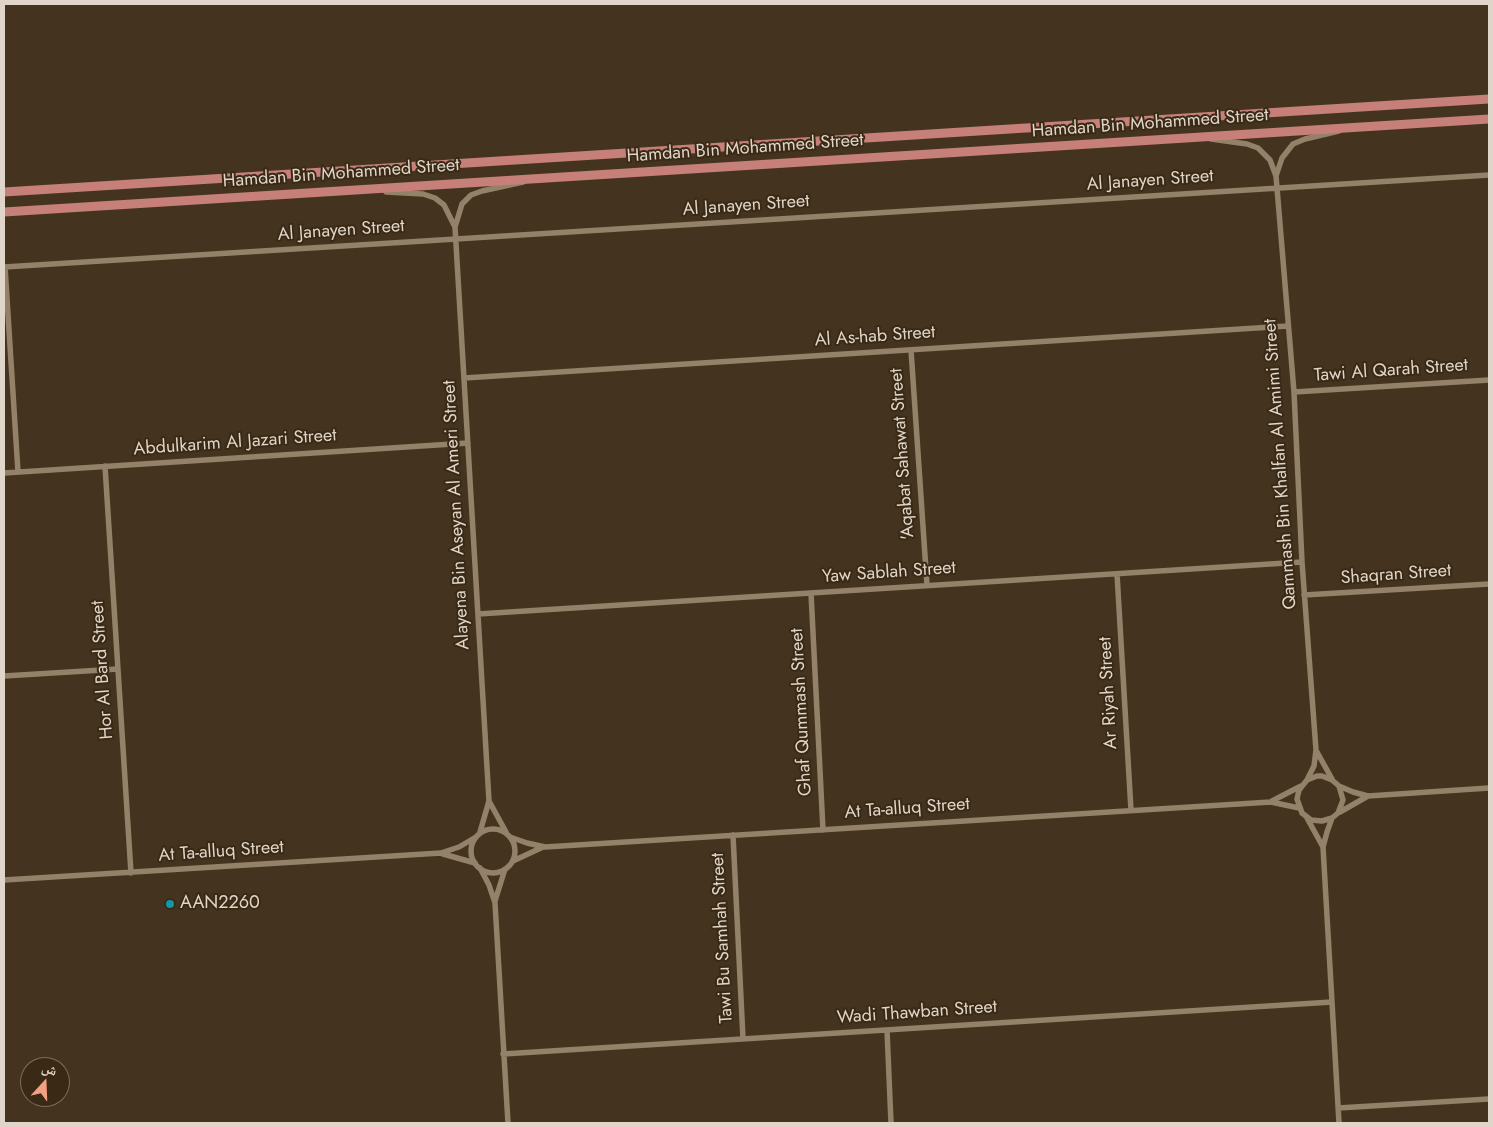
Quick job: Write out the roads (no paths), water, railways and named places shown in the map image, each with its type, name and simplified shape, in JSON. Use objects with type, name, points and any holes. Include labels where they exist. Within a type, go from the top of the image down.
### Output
[{"type":"main road","name":"Hamdan Bin Mohammed Street","points":[[4,192],[1489,100]]},
{"type":"main road","name":"Hamdan Bin Mohammed Street","points":[[4,212],[1489,119]]},
{"type":"street","name":"Qammash Bin Khalfan Al Amimi Street","points":[[1276,176],[1282,158],[1293,144],[1305,139],[1352,128]]},
{"type":"street","name":"Qammash Bin Khalfan Al Amimi Street","points":[[1203,137],[1246,144],[1258,148],[1270,160],[1276,176],[1294,392],[1304,596],[1316,750],[1314,766],[1307,780]]},
{"type":"street","name":"Al Janayen Street","points":[[4,267],[1489,175]]},
{"type":"street","name":"Alayena Bin Aseyan Al Ameri Street","points":[[478,834],[489,801],[455,227],[457,215],[462,204],[471,196],[482,191],[532,179]]},
{"type":"street","name":"Alayena Bin Aseyan Al Ameri Street","points":[[364,189],[430,196],[444,205],[455,227]]},
{"type":"street","points":[[4,267],[18,472]]},
{"type":"street","name":"Al As-hab Street","points":[[464,378],[1288,326]]},
{"type":"street","name":"'Aqabat Sahawat Street","points":[[911,350],[927,585]]},
{"type":"street","name":"Tawi Al Qarah Street","points":[[1294,392],[1489,380]]},
{"type":"street","name":"Abdulkarim Al Jazari Street","points":[[4,472],[468,443]]},
{"type":"street","name":"Hor Al Bard Street","points":[[105,466],[131,873]]},
{"type":"street","name":"Yaw Sablah Street","points":[[478,614],[1302,562]]},
{"type":"street","name":"Ar Riyah Street","points":[[1117,574],[1131,810]]},
{"type":"street","name":"Shaqran Street","points":[[1304,596],[1489,584]]},
{"type":"street","name":"Ghaf Qummash Street","points":[[811,593],[823,830]]},
{"type":"street","points":[[4,676],[118,669]]},
{"type":"street","name":"Qammash Bin Khalfan Al Amimi Street","points":[[1316,750],[1332,780]]},
{"type":"street","points":[[1324,846],[1299,808],[1297,799],[1301,786],[1307,780],[1317,776],[1328,777],[1339,786],[1368,796],[1489,788]]},
{"type":"street","name":"At Ta-alluq Street","points":[[1270,802],[1301,786]]},
{"type":"street","points":[[1338,813],[1343,800],[1339,786]]},
{"type":"street","points":[[1306,817],[1317,821],[1332,818],[1368,796]]},
{"type":"street","name":"Alayena Bin Aseyan Al Ameri Street","points":[[489,801],[509,835]]},
{"type":"street","name":"At Ta-alluq Street","points":[[509,835],[527,844],[545,847],[1270,802],[1299,808]]},
{"type":"street","points":[[1332,818],[1324,846],[1339,1123]]},
{"type":"street","points":[[494,903],[505,869],[512,861],[515,846],[509,835],[494,829],[478,834],[471,847],[472,858],[489,885],[494,903],[508,1123]]},
{"type":"street","name":"At Ta-alluq Street","points":[[4,880],[441,853],[459,847],[478,834]]},
{"type":"street","name":"Tawi Bu Samhah Street","points":[[733,835],[743,1039]]},
{"type":"street","name":"At Ta-alluq Street","points":[[512,861],[545,847]]},
{"type":"street","name":"At Ta-alluq Street","points":[[441,853],[475,863]]},
{"type":"street","points":[[480,868],[490,872],[505,869]]},
{"type":"street","name":"Wadi Thawban Street","points":[[503,1054],[1332,1002]]},
{"type":"street","points":[[887,1030],[890,1123]]},
{"type":"street","points":[[1338,1108],[1489,1099]]},
{"type":"place","name":"AAN2260","points":[[170,904]]}]
